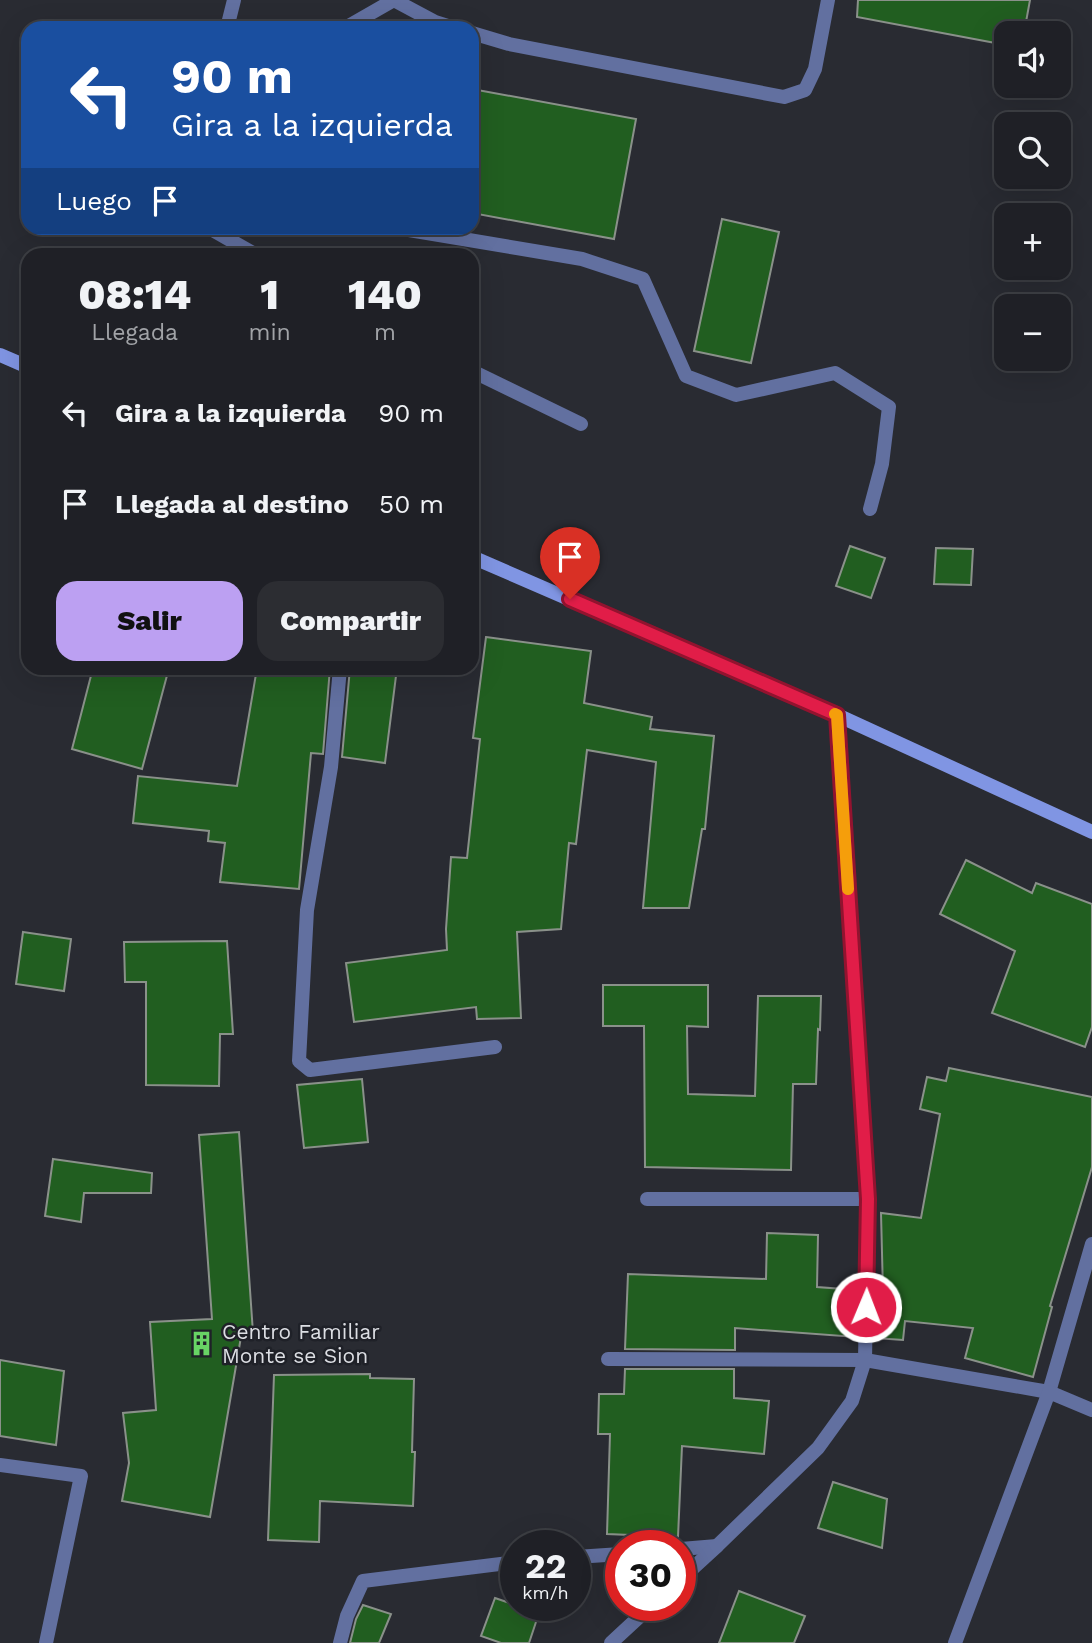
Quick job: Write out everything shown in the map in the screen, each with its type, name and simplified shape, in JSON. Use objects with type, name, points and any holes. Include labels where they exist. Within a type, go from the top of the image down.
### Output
[{"type":"street","points":[[229,21],[234,0]]},
{"type":"street","points":[[357,21],[394,0],[433,21]]},
{"type":"street","points":[[479,35],[509,44],[785,97],[805,90],[815,69],[828,0]]},
{"type":"street","points":[[221,235],[244,248]]},
{"type":"street","points":[[439,235],[582,259],[643,279],[686,376],[736,395],[835,373],[889,407],[883,464],[870,509]]},
{"type":"street","points":[[0,355],[21,364]]},
{"type":"street","points":[[479,374],[581,424]]},
{"type":"street","points":[[479,560],[837,715],[1092,832]]},
{"type":"street","points":[[339,675],[331,767],[307,910],[299,1061],[310,1070],[495,1047]]},
{"type":"street","points":[[696,1565],[817,1448],[852,1401],[865,1360],[868,1199],[837,715]]},
{"type":"street","points":[[647,1199],[868,1199]]},
{"type":"street","points":[[956,1643],[1049,1392],[1092,1244]]},
{"type":"street","points":[[608,1359],[865,1360],[1049,1392],[1092,1410]]},
{"type":"street","points":[[0,1465],[81,1476],[46,1643]]},
{"type":"street","points":[[696,1548],[717,1546]]},
{"type":"street","points":[[340,1643],[347,1616],[363,1581],[500,1564]]},
{"type":"street","points":[[611,1643],[635,1621]]},
{"type":"building","points":[[858,0],[1030,0],[1026,21],[994,21],[994,43],[857,17]]},
{"type":"building","points":[[479,90],[636,119],[614,239],[479,214]]},
{"type":"building","points":[[722,219],[779,232],[751,363],[694,351]]},
{"type":"building","points":[[850,546],[885,558],[871,598],[836,586]]},
{"type":"building","points":[[936,548],[973,549],[971,585],[934,584]]},
{"type":"building","points":[[486,637],[591,651],[584,703],[652,717],[650,729],[714,736],[705,829],[702,829],[689,908],[643,908],[656,762],[587,750],[576,844],[569,843],[561,929],[517,932],[521,1018],[477,1019],[476,1007],[354,1022],[346,963],[447,950],[451,857],[467,858],[480,739],[473,738]]},
{"type":"building","points":[[91,675],[167,675],[142,769],[72,749]]},
{"type":"building","points":[[256,675],[329,675],[323,754],[311,753],[299,889],[220,882],[225,843],[208,841],[209,831],[133,823],[138,776],[237,786]]},
{"type":"building","points":[[349,675],[396,675],[385,763],[342,757]]},
{"type":"building","points":[[966,860],[1032,893],[1036,883],[1092,904],[1092,1027],[1085,1047],[992,1013],[1015,951],[940,914]]},
{"type":"building","points":[[23,932],[71,939],[64,991],[16,984]]},
{"type":"building","points":[[227,941],[233,1034],[220,1034],[219,1086],[146,1085],[146,982],[125,982],[124,942]]},
{"type":"building","points":[[603,985],[708,985],[708,1027],[687,1026],[688,1094],[755,1096],[758,996],[821,996],[816,1084],[793,1084],[791,1170],[645,1167],[644,1026],[603,1026]]},
{"type":"building","points":[[949,1068],[1092,1097],[1092,1167],[1050,1306],[1052,1307],[1033,1377],[965,1358],[973,1328],[905,1321],[903,1340],[875,1338],[876,1292],[883,1292],[881,1213],[921,1218],[940,1114],[920,1109],[927,1077],[946,1081]]},
{"type":"building","points":[[362,1079],[368,1142],[304,1148],[297,1085]]},
{"type":"building","points":[[239,1132],[253,1333],[242,1331],[210,1517],[122,1501],[129,1463],[123,1413],[156,1410],[150,1322],[212,1319],[199,1135]]},
{"type":"building","points":[[53,1159],[152,1173],[151,1193],[84,1193],[81,1222],[45,1216]]},
{"type":"building","points":[[767,1233],[818,1235],[817,1287],[857,1290],[856,1337],[735,1328],[735,1350],[625,1349],[628,1274],[766,1279]]},
{"type":"building","points":[[0,1360],[64,1371],[56,1445],[0,1436]]},
{"type":"building","points":[[625,1369],[734,1369],[734,1398],[769,1401],[764,1454],[682,1446],[678,1530],[607,1530],[610,1434],[598,1434],[599,1394],[624,1394]]},
{"type":"building","points":[[370,1374],[370,1378],[414,1379],[413,1506],[320,1501],[319,1542],[268,1540],[274,1375]]},
{"type":"building","points":[[833,1482],[887,1499],[882,1548],[818,1528]]},
{"type":"building","points":[[739,1591],[805,1616],[794,1643],[719,1643]]},
{"type":"building","points":[[495,1598],[500,1600],[500,1621],[536,1621],[529,1643],[501,1643],[481,1636]]},
{"type":"building","points":[[363,1605],[391,1614],[379,1643],[350,1643]]},
{"type":"slow traffic","points":[[835,714],[848,889]]},
{"type":"place","name":"Centro Familiar Monte se Sion","points":[[202,1344]]},
{"type":"route","points":[[570,599],[837,715],[868,1199],[866,1307]]}]
